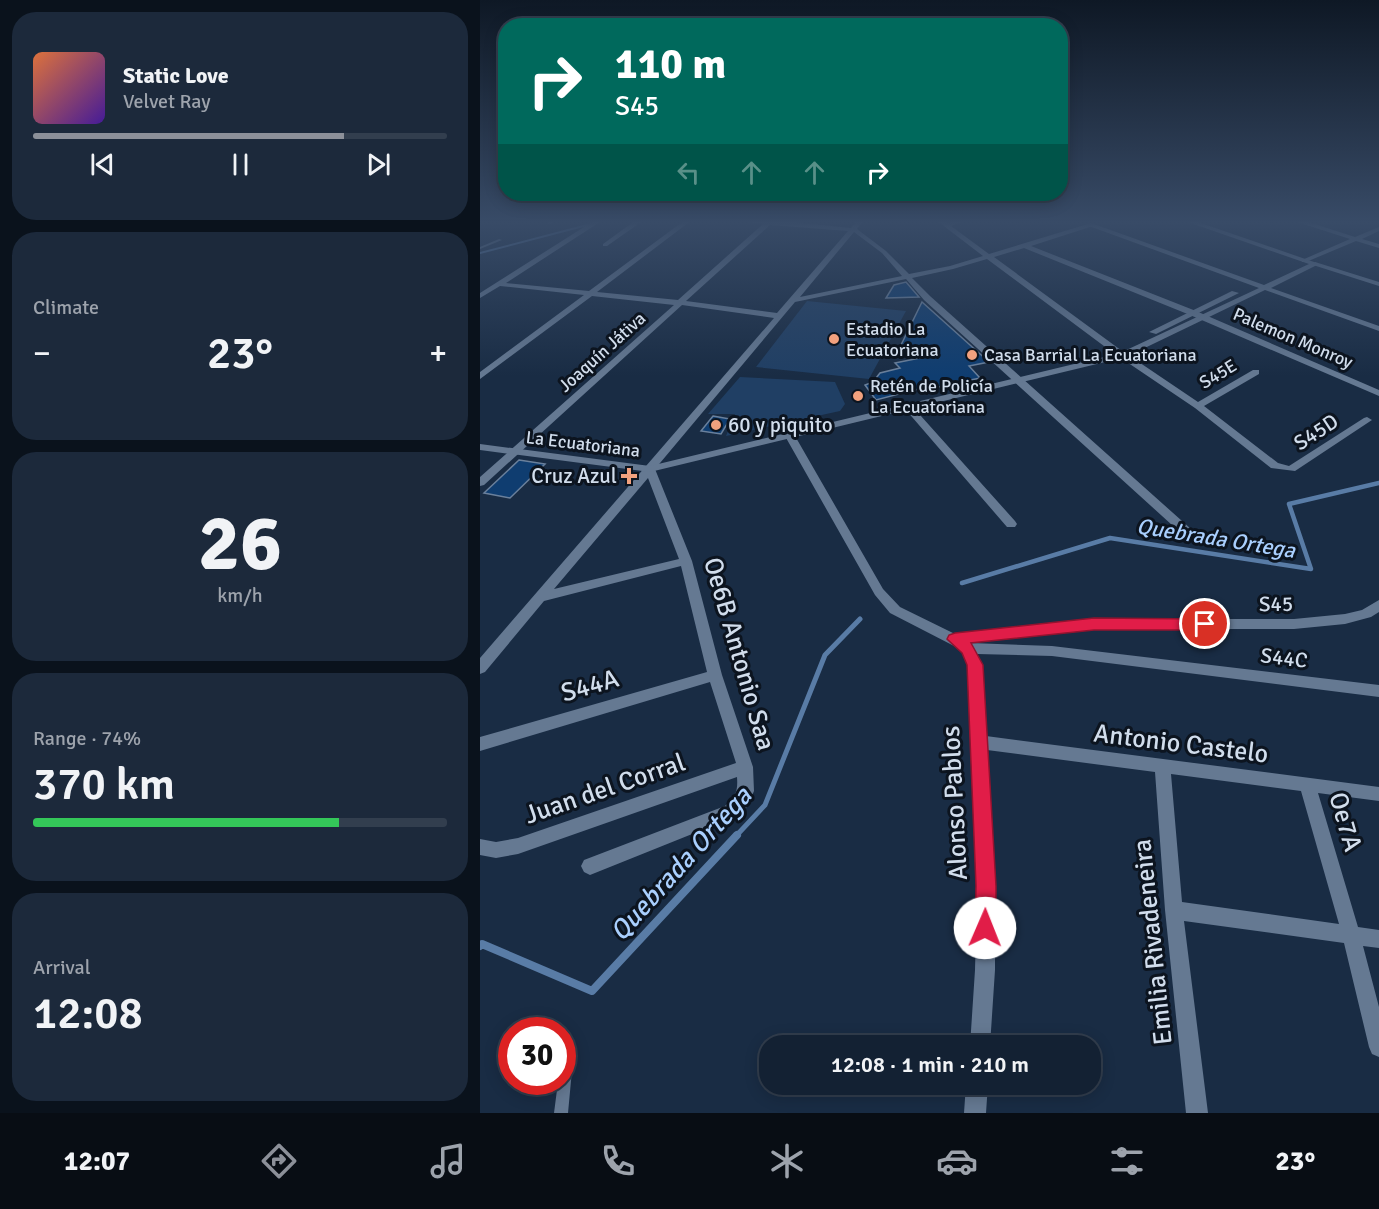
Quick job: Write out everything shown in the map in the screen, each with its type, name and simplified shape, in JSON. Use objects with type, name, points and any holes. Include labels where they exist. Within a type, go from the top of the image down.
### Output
[{"type":"street","points":[[480,296],[517,272]]},
{"type":"street","points":[[480,376],[621,272]]},
{"type":"street","name":"Joaquín Játiva","points":[[480,483],[715,272]]},
{"type":"street","points":[[480,668],[818,272]]},
{"type":"street","points":[[903,272],[1188,532]]},
{"type":"street","points":[[794,300],[930,272]]},
{"type":"street","points":[[1011,272],[1119,352],[1198,406]]},
{"type":"street","name":"Palemon Monroy","points":[[1091,272],[1204,317],[1379,393]]},
{"type":"street","points":[[1221,272],[1379,329]]},
{"type":"street","points":[[1119,352],[1193,313],[1280,272]]},
{"type":"street","name":"La Ecuatoriana","points":[[480,447],[518,449],[652,466],[787,433],[909,408],[1016,377],[1119,352],[1204,317],[1298,272]]},
{"type":"street","points":[[1340,272],[1379,284]]},
{"type":"street","points":[[498,284],[681,303],[779,316]]},
{"type":"street","name":"S45E","points":[[1198,406],[1256,372]]},
{"type":"street","points":[[968,649],[955,639],[895,610],[879,592],[787,433],[1016,377]]},
{"type":"street","name":"S45D","points":[[1198,406],[1275,466],[1283,469],[1291,469],[1368,420]]},
{"type":"street","points":[[909,408],[1011,524]]},
{"type":"street","points":[[480,440],[518,449]]},
{"type":"street","name":"Oe6B Antonio Saa","points":[[590,866],[731,812],[741,802],[746,791],[746,767],[715,675],[686,561],[652,466]]},
{"type":"street","points":[[542,597],[686,561]]},
{"type":"street","name":"S45","points":[[955,639],[1094,624],[1294,624],[1345,619],[1366,614],[1379,605]]},
{"type":"street","name":"S44C","points":[[968,649],[1052,651],[1379,691]]},
{"type":"street","name":"Alonso Pablos","points":[[968,649],[975,665],[986,886],[985,970],[981,1035]]},
{"type":"street","name":"S44A","points":[[480,744],[715,675]]},
{"type":"street","name":"Antonio Castelo","points":[[978,742],[1379,794]]},
{"type":"street","name":"Emilia Rivadeneira","points":[[1162,766],[1174,910],[1197,1113]]},
{"type":"street","name":"Juan del Corral","points":[[480,848],[496,850],[518,846],[746,767]]},
{"type":"street","name":"Oe7A","points":[[1307,785],[1351,934],[1379,1047]]},
{"type":"street","points":[[1174,910],[1379,939]]},
{"type":"street","points":[[975,1113],[976,1095]]},
{"type":"lane","points":[[561,1113],[563,1095]]},
{"type":"shaded area","name":"Estadio La Ecuatoriana","points":[[807,301],[906,311],[869,379],[756,367]]},
{"type":"shaded area","points":[[740,377],[835,382],[845,404],[840,411],[726,436],[735,414],[708,414]]},
{"type":"building","points":[[906,282],[919,297],[886,298],[894,285]]},
{"type":"building","points":[[922,302],[989,362],[969,366],[980,378],[920,391],[918,389],[876,400],[865,385],[873,382],[880,373],[900,368],[895,363],[925,357],[900,347]]},
{"type":"building","name":"60 y piquito","points":[[713,416],[730,419],[721,434],[701,431]]},
{"type":"building","points":[[519,460],[545,464],[510,498],[484,493]]},
{"type":"waterway","name":"Quebrada Ortega","points":[[962,583],[1110,538],[1311,569],[1289,504],[1379,483]]},
{"type":"waterway","name":"Quebrada Ortega","points":[[736,836],[765,805],[825,655],[860,619]]},
{"type":"waterway","name":"Quebrada Ortega","points":[[480,946],[482,944],[592,991],[737,835]]},
{"type":"place","name":"Estadio La Ecuatoriana","points":[[834,339]]},
{"type":"place","name":"Casa Barrial La Ecuatoriana","points":[[972,355]]},
{"type":"place","name":"Retén de Policía La Ecuatoriana","points":[[858,396]]},
{"type":"place","name":"60 y piquito","points":[[716,425]]},
{"type":"place","name":"Cruz Azul","points":[[629,476]]},
{"type":"route","points":[[985,928],[986,886],[975,665],[968,649],[955,639],[1094,624],[1205,624]]}]
